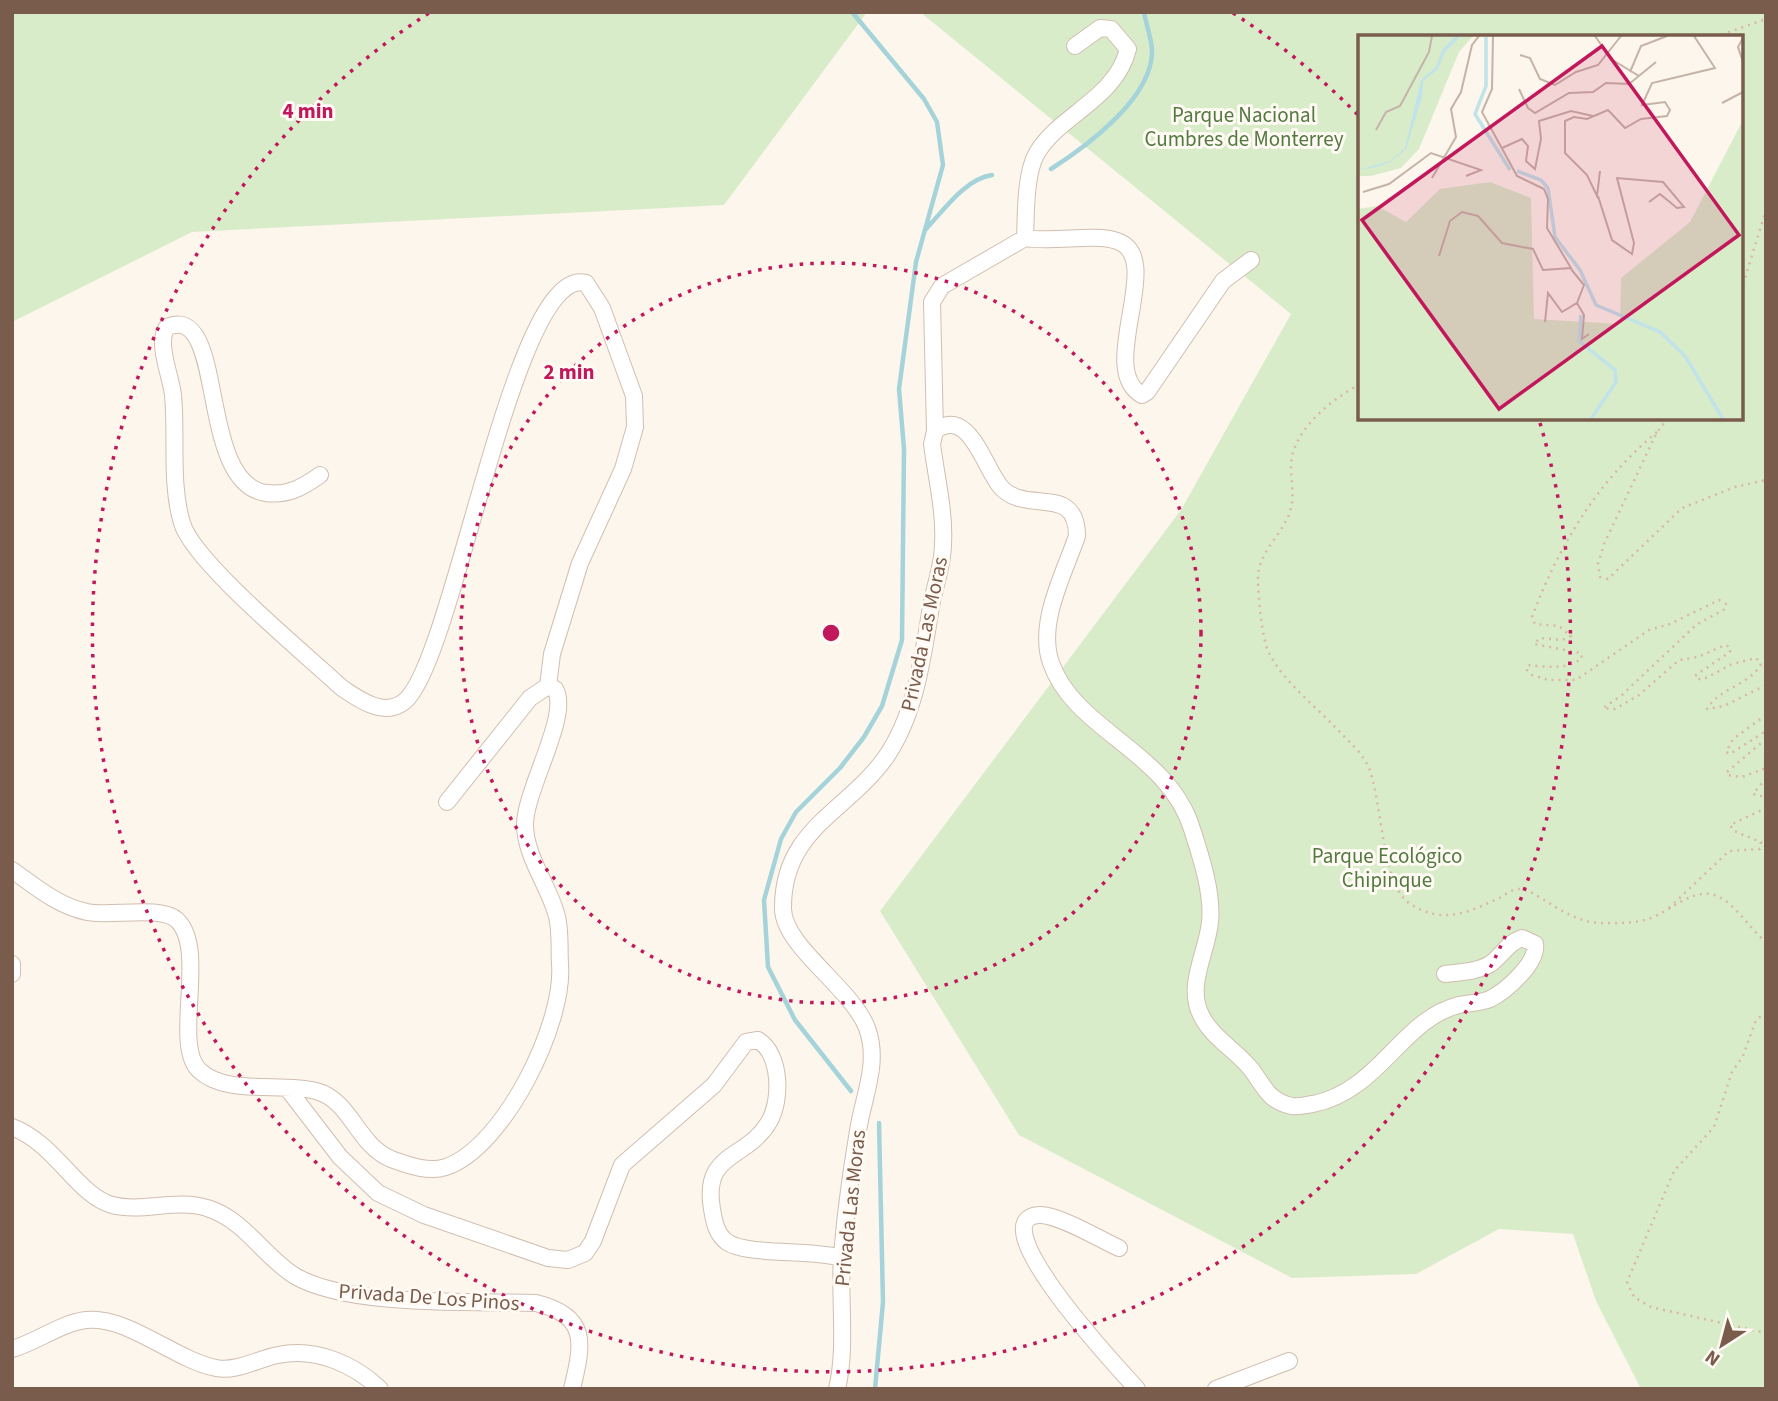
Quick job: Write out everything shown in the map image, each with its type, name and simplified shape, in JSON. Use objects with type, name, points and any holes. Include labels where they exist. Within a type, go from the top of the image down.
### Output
[{"type":"street","points":[[1075,46],[1100,28],[1111,29],[1128,49],[1125,63],[1112,80],[1035,155],[1026,200],[1025,238],[1058,241],[1097,238],[1119,241],[1129,250],[1138,278],[1125,345],[1128,380],[1134,391],[1142,395],[1147,392],[1223,281],[1251,260]]},
{"type":"street","name":"Privada Las Moras","points":[[837,1389],[842,1258],[858,1131],[873,1068],[867,1030],[853,1001],[790,934],[783,910],[790,872],[799,845],[812,829],[860,789],[887,755],[909,712],[943,544],[932,444],[935,431],[932,302],[936,293],[1025,238]]},
{"type":"street","points":[[320,475],[301,489],[287,493],[259,492],[240,479],[225,451],[205,352],[190,331],[181,326],[167,327],[163,339],[173,394],[177,503],[183,526],[212,566],[342,688],[362,702],[377,708],[391,708],[405,701],[419,680],[462,556],[508,397],[535,331],[568,284],[578,281],[586,283],[593,290],[634,396],[635,427],[623,469],[580,563],[552,654],[548,686],[530,698],[447,802]]},
{"type":"street","points":[[935,431],[944,425],[954,424],[964,430],[983,454],[999,486],[1011,496],[1025,500],[1055,501],[1069,510],[1077,523],[1077,536],[1046,633],[1050,661],[1059,682],[1079,705],[1158,772],[1177,795],[1191,827],[1208,891],[1210,922],[1195,987],[1200,1015],[1218,1038],[1252,1071],[1261,1088],[1276,1101],[1295,1107],[1325,1101],[1355,1088],[1434,1014],[1489,999],[1508,986],[1532,959],[1535,944],[1522,938],[1513,941],[1491,963],[1474,971],[1445,974]]},
{"type":"street","points":[[12,870],[69,908],[112,915],[159,913],[177,920],[186,933],[190,960],[190,1049],[195,1067],[207,1078],[223,1083],[314,1090],[331,1096],[342,1106],[367,1142],[387,1157],[419,1168],[446,1167],[470,1153],[507,1113],[538,1062],[554,1010],[561,970],[557,914],[525,828],[528,798],[552,737],[559,701],[555,689],[548,686]]},
{"type":"street","points":[[12,964],[12,974]]},
{"type":"street","points":[[287,1088],[340,1157],[378,1193],[424,1215],[548,1258],[568,1260],[584,1253],[593,1241],[622,1165],[713,1085],[746,1042],[758,1040],[770,1047],[775,1062],[774,1107],[768,1123],[757,1136],[721,1162],[713,1174],[710,1195],[716,1229],[726,1241],[739,1247],[823,1252],[842,1258]]},
{"type":"street","name":"Privada De Los Pinos","points":[[12,1127],[47,1146],[93,1195],[111,1205],[140,1207],[182,1204],[208,1208],[237,1224],[293,1275],[323,1289],[357,1296],[536,1303],[559,1309],[574,1321],[579,1338],[572,1389]]},
{"type":"street","points":[[1119,1248],[1052,1218],[1039,1215],[1030,1219],[1024,1228],[1024,1242],[1066,1307],[1137,1389]]},
{"type":"street","points":[[12,1349],[87,1320],[111,1323],[185,1358],[217,1368],[239,1367],[280,1354],[322,1355],[364,1373],[380,1389]]},
{"type":"street","points":[[1216,1389],[1289,1361]]},
{"type":"path","points":[[1721,35],[1766,19]]},
{"type":"path","points":[[1743,285],[1766,210]]},
{"type":"path","points":[[1358,385],[1327,406],[1303,434],[1292,456],[1292,505],[1286,521],[1265,550],[1258,578],[1268,651],[1280,669],[1365,758],[1375,783],[1393,877],[1399,893],[1410,904],[1446,916],[1464,915],[1518,889],[1534,893],[1575,919],[1595,923],[1634,923],[1692,897],[1709,894],[1718,897],[1766,942]]},
{"type":"path","points":[[1666,420],[1613,473],[1589,510],[1572,527],[1532,617],[1535,624],[1559,626],[1571,636],[1562,640],[1540,638],[1534,644],[1579,653],[1582,657],[1575,663],[1556,667],[1528,665],[1527,670],[1537,678],[1576,680],[1649,630],[1670,624],[1719,600],[1726,604],[1725,609],[1696,625],[1622,695],[1603,707],[1615,709],[1647,689],[1679,660],[1698,657],[1725,645],[1730,647],[1730,652],[1696,675],[1696,679],[1704,679],[1732,664],[1756,658],[1761,664],[1756,672],[1727,689],[1707,709],[1724,706],[1766,685]]},
{"type":"path","points":[[1657,432],[1604,544],[1597,573],[1604,579],[1682,508],[1735,487],[1766,480]]},
{"type":"path","points":[[1766,715],[1732,739],[1726,752],[1730,754],[1766,731]]},
{"type":"path","points":[[1766,739],[1727,775],[1742,776],[1766,768]]},
{"type":"path","points":[[1766,779],[1753,794],[1766,797]]},
{"type":"path","points":[[1668,910],[1680,895],[1729,851],[1760,849],[1761,842],[1734,831],[1730,825],[1766,808]]},
{"type":"path","points":[[1766,1012],[1756,1020],[1742,1056],[1732,1072],[1718,1118],[1708,1136],[1689,1151],[1674,1171],[1655,1221],[1630,1270],[1629,1291],[1642,1303],[1660,1310],[1766,1333]]},
{"type":"green space","points":[[12,12],[867,12],[724,205],[192,232],[12,322]]},
{"type":"green space","name":"Parque Ecológico Chipinque","points":[[920,12],[1766,12],[1766,1389],[1641,1389],[1596,1301],[1573,1234],[1499,1229],[1416,1274],[1292,1278],[1019,1135],[880,911],[1181,510],[1291,314]]},
{"type":"waterway","points":[[851,1091],[795,1020],[768,967],[764,900],[781,839],[796,812],[840,768],[864,737],[882,706],[902,640],[904,449],[899,389],[916,262],[943,165],[937,122],[924,99],[852,12]]},
{"type":"waterway","points":[[1051,169],[1099,134],[1116,118],[1142,85],[1150,67],[1152,49],[1144,12]]},
{"type":"waterway","points":[[926,229],[964,189],[973,182],[992,175]]},
{"type":"waterway","points":[[875,1389],[883,1302],[879,1123]]},
{"type":"park label","name":"Parque Nacional Cumbres de Monterrey","points":[[1244,127]]}]
